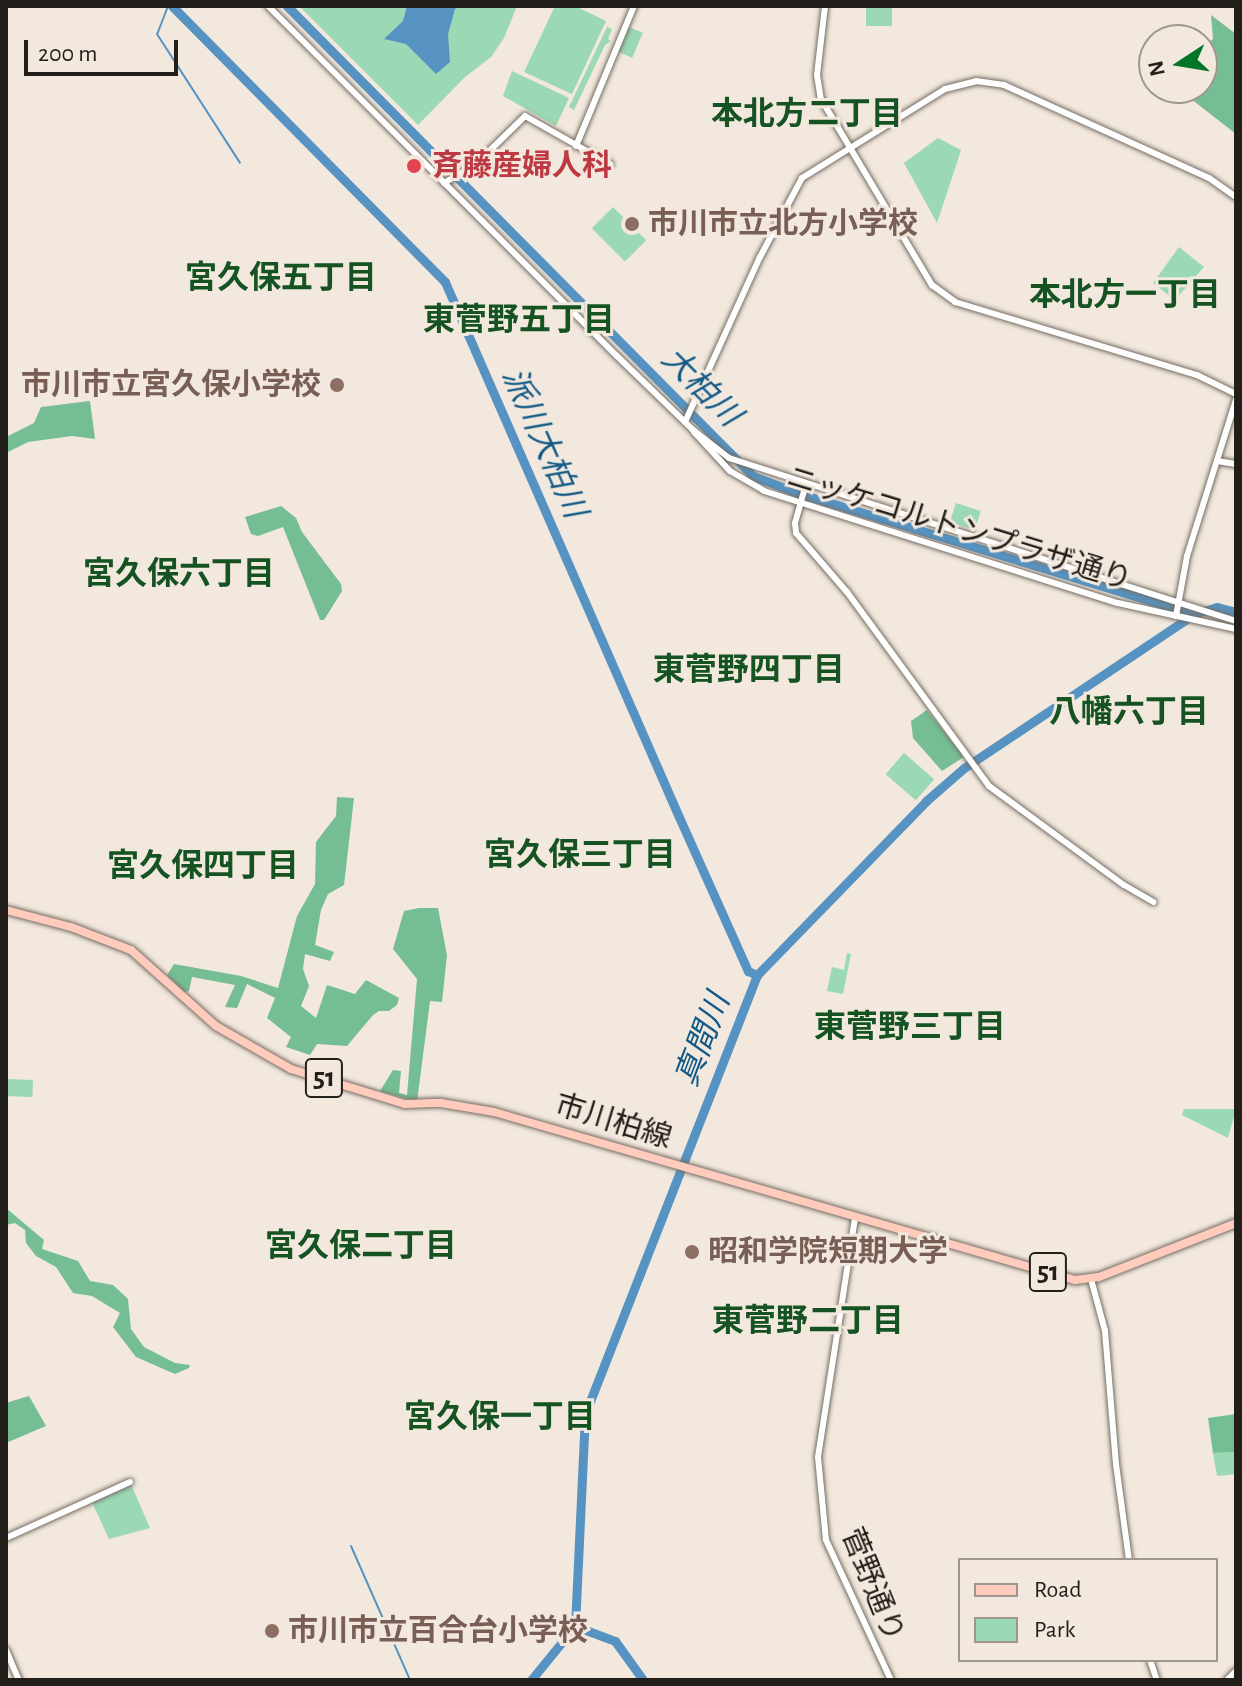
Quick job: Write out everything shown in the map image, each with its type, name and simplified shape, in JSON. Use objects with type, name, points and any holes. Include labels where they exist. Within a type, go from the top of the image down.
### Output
[{"type":"main road","name":"市川柏線","points":[[6,910],[58,922],[131,950],[216,1026],[291,1069],[405,1104],[441,1103],[494,1112],[1075,1280],[1091,1279],[1236,1223]]},
{"type":"street","name":"ニッケコルトンプラザ通り","points":[[268,6],[687,420],[723,464],[744,482],[1118,603],[1236,629]]},
{"type":"street","points":[[576,146],[634,6]]},
{"type":"street","points":[[825,6],[818,88],[925,277],[948,299],[1207,378],[1236,397],[1187,556],[1183,606],[1178,616]]},
{"type":"street","points":[[687,420],[760,257],[797,185],[809,171],[945,89],[969,82],[990,81],[1209,178],[1236,197]]},
{"type":"street","points":[[447,181],[475,165],[525,116],[610,164]]},
{"type":"street","name":"ニッケコルトンプラザ通り","points":[[692,429],[729,458],[766,472],[1236,621]]},
{"type":"street","points":[[1217,461],[1236,464]]},
{"type":"street","points":[[806,486],[795,523],[796,533],[847,592],[994,791],[1124,885],[1154,902]]},
{"type":"street","name":"菅野通り","points":[[855,1218],[817,1454],[826,1540],[891,1680]]},
{"type":"street","points":[[1091,1279],[1105,1331],[1116,1464],[1129,1558]]},
{"type":"street","points":[[6,1538],[130,1482]]},
{"type":"street","points":[[6,1650],[19,1680]]},
{"type":"street","points":[[1227,1680],[1236,1671]]},
{"type":"green space","points":[[299,6],[517,6],[504,38],[491,57],[464,78],[418,125]]},
{"type":"green space","points":[[555,6],[575,6],[606,21],[572,94],[524,72]]},
{"type":"green space","points":[[866,6],[892,6],[892,26],[866,26]]},
{"type":"green space","points":[[1211,15],[1236,34],[1236,134],[1198,104],[1218,104],[1218,24],[1212,24]]},
{"type":"green space","points":[[607,27],[612,29],[608,39],[611,41],[605,45],[574,110],[569,107]]},
{"type":"green space","points":[[629,27],[643,33],[632,58],[618,52]]},
{"type":"green space","points":[[512,71],[569,98],[556,126],[503,96]]},
{"type":"green space","points":[[938,138],[961,150],[937,223],[904,163]]},
{"type":"green space","points":[[613,207],[646,240],[625,261],[592,228]]},
{"type":"green space","points":[[1179,247],[1204,267],[1175,300],[1153,283]]},
{"type":"green space","points":[[90,401],[95,439],[72,436],[28,442],[6,453],[6,437],[34,423],[41,407]]},
{"type":"green space","points":[[956,503],[981,511],[975,530],[950,522]]},
{"type":"green space","points":[[281,506],[296,518],[302,532],[341,584],[342,591],[324,620],[320,620],[283,527],[258,536],[251,534],[245,517]]},
{"type":"green space","points":[[927,710],[964,757],[942,771],[913,738],[911,721]]},
{"type":"green space","points":[[904,753],[934,779],[916,800],[886,774]]},
{"type":"green space","points":[[337,797],[354,798],[344,885],[328,894],[321,910],[315,945],[334,952],[330,961],[305,954],[303,969],[309,986],[301,1006],[316,1018],[327,985],[355,994],[366,980],[399,998],[397,1005],[389,1011],[379,1011],[373,1015],[347,1046],[317,1044],[310,1055],[286,1047],[291,1037],[267,1018],[275,998],[247,984],[237,1008],[225,1007],[235,985],[192,977],[189,991],[185,992],[167,975],[174,964],[241,976],[278,988],[297,916],[315,884],[316,842],[336,816]]},
{"type":"green space","points":[[438,908],[447,955],[442,1002],[430,1001],[417,1102],[380,1091],[393,1070],[401,1071],[399,1093],[407,1095],[417,979],[393,949],[404,911]]},
{"type":"green space","points":[[847,953],[851,954],[843,994],[827,991],[832,967],[844,970]]},
{"type":"green space","points":[[6,1079],[33,1080],[32,1097],[6,1096]]},
{"type":"green space","points":[[1184,1109],[1236,1109],[1228,1138],[1182,1115]]},
{"type":"green space","points":[[6,1208],[44,1240],[42,1249],[78,1261],[90,1281],[113,1285],[128,1299],[131,1329],[144,1347],[175,1363],[190,1365],[189,1368],[175,1374],[136,1357],[113,1327],[120,1313],[92,1296],[73,1293],[56,1267],[36,1256],[26,1243],[25,1230],[15,1223],[6,1225]]},
{"type":"green space","points":[[29,1396],[46,1426],[6,1443],[6,1403]]},
{"type":"green space","points":[[1236,1414],[1236,1452],[1213,1453],[1208,1418]]},
{"type":"green space","points":[[1234,1452],[1236,1474],[1217,1476],[1213,1453]]},
{"type":"green space","points":[[130,1482],[150,1528],[109,1539],[91,1500]]},
{"type":"water","points":[[407,6],[459,6],[455,9],[448,34],[450,62],[436,74],[406,44],[384,39],[403,21]]},
{"type":"waterway","name":"派川大柏川","points":[[168,6],[157,34],[240,163]]},
{"type":"waterway","name":"派川大柏川","points":[[172,6],[445,282],[748,971],[757,975]]},
{"type":"waterway","name":"大柏川","points":[[287,6],[753,476],[798,493],[1194,614]]},
{"type":"waterway","name":"真間川","points":[[531,1680],[575,1626],[585,1414],[757,975],[926,801],[964,768],[1194,614],[1217,607],[1236,612]]},
{"type":"waterway","points":[[351,1546],[410,1680]]},
{"type":"waterway","name":"真間川","points":[[575,1626],[615,1641],[643,1680]]},
{"type":"place","name":"斉藤産婦人科","points":[[414,166]]},
{"type":"place","name":"市川市立北方小学校","points":[[632,224]]},
{"type":"place","name":"市川市立宮久保小学校","points":[[337,385]]},
{"type":"place","name":"昭和学院短期大学","points":[[692,1252]]},
{"type":"place","name":"市川市立百合台小学校","points":[[272,1631]]},
{"type":"district","name":"本北方二丁目","points":[[807,114]]},
{"type":"district","name":"宮久保五丁目","points":[[281,278]]},
{"type":"district","name":"本北方一丁目","points":[[1125,295]]},
{"type":"district","name":"東菅野五丁目","points":[[519,320]]},
{"type":"district","name":"宮久保六丁目","points":[[179,574]]},
{"type":"district","name":"東菅野四丁目","points":[[749,670]]},
{"type":"district","name":"八幡六丁目","points":[[1129,712]]},
{"type":"district","name":"宮久保三丁目","points":[[580,855]]},
{"type":"district","name":"宮久保四丁目","points":[[203,866]]},
{"type":"district","name":"東菅野三丁目","points":[[910,1027]]},
{"type":"district","name":"宮久保二丁目","points":[[361,1246]]},
{"type":"district","name":"東菅野二丁目","points":[[808,1321]]},
{"type":"district","name":"宮久保一丁目","points":[[500,1417]]}]
